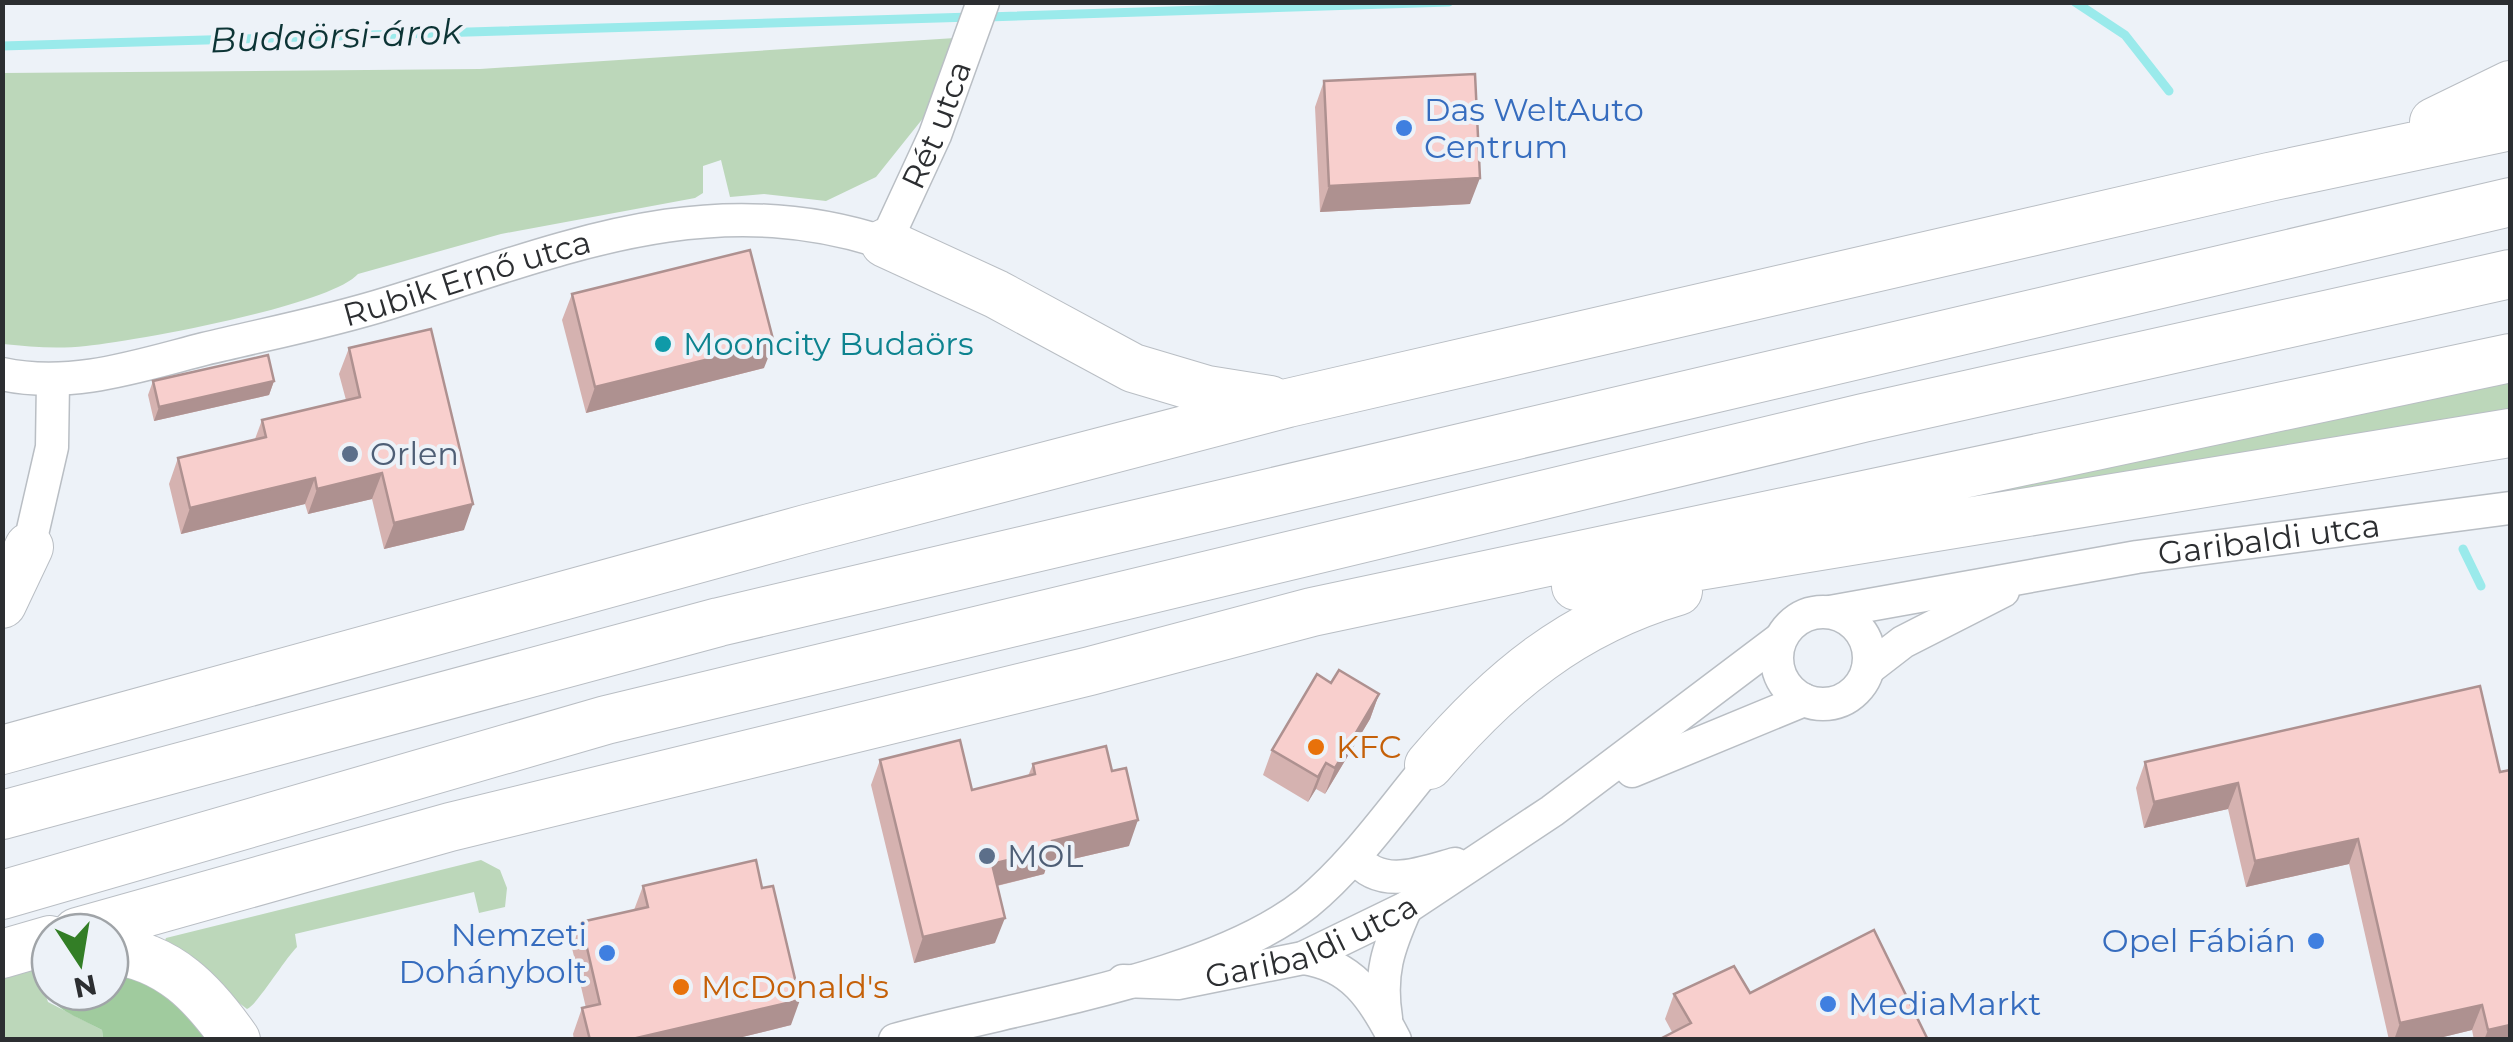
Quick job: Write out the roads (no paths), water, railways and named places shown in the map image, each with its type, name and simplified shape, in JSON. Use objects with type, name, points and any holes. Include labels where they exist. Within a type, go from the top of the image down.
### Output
[{"type":"highway","points":[[2269,176],[2443,119],[2510,85]]},
{"type":"highway","points":[[2,750],[806,529],[1288,403],[2269,176],[2510,126]]},
{"type":"highway","points":[[2,815],[719,622],[2510,202]]},
{"type":"highway","points":[[885,242],[996,294],[1133,368],[1207,390],[1288,403]]},
{"type":"highway","points":[[2,896],[606,720],[1863,418],[2510,274]]},
{"type":"highway","points":[[130,918],[450,827],[1090,672],[1312,612],[2510,358]]},
{"type":"highway","points":[[1090,672],[2125,494],[2510,432]]},
{"type":"highway","points":[[2429,447],[2510,446]]},
{"type":"highway","points":[[1429,765],[1538,656],[1588,627],[1649,599],[1835,545]]},
{"type":"highway","points":[[2,604],[29,547]]},
{"type":"highway","points":[[130,955],[160,962],[188,981],[236,1040]]},
{"type":"street","name":"Rét utca","points":[[885,242],[935,135],[983,2]]},
{"type":"street","name":"Rubik Ernő utca","points":[[2,374],[52,381],[117,371],[382,306],[593,240],[685,220],[810,224],[885,242]]},
{"type":"street","points":[[29,547],[52,447],[52,381]]},
{"type":"street","name":"Garibaldi utca","points":[[1830,612],[2156,554],[2510,508]]},
{"type":"street","name":"Garibaldi utca","points":[[1868,670],[1903,642],[2030,578]]},
{"type":"street","points":[[1830,612],[1848,618],[1862,632],[1868,650],[1868,670],[1857,689],[1839,701],[1804,700],[1780,676],[1776,663],[1780,639],[1795,620],[1830,612]]},
{"type":"street","name":"Garibaldi utca","points":[[1123,982],[1178,983],[1303,958],[1406,908],[1552,811],[1780,639]]},
{"type":"street","name":"Garibaldi utca","points":[[1552,811],[1656,758],[1804,700]]},
{"type":"street","name":"Garibaldi utca","points":[[895,1040],[1123,982],[1259,936],[1307,902],[1354,857],[1429,765]]},
{"type":"street","name":"Garibaldi utca","points":[[1354,857],[1364,869],[1399,878],[1483,856]]},
{"type":"street","points":[[1391,1033],[1381,986],[1384,957],[1406,908]]},
{"type":"street","points":[[1303,958],[1330,962],[1349,973],[1391,1033]]},
{"type":"waterway","name":"Budaörsi-árok","points":[[987,17],[1449,2]]},
{"type":"waterway","name":"Budaörsi-árok","points":[[2075,2],[2125,35],[2169,91]]},
{"type":"waterway","name":"Budaörsi-árok","points":[[2,46],[972,17]]},
{"type":"waterway","points":[[2463,549],[2481,586]]},
{"type":"place","name":"Das WeltAuto Centrum","points":[[1404,128]]},
{"type":"place","name":"Mooncity Budaörs","points":[[663,344]]},
{"type":"place","name":"Orlen","points":[[350,454]]},
{"type":"place","name":"KFC","points":[[1316,747]]},
{"type":"place","name":"MOL","points":[[987,856]]},
{"type":"place","name":"Opel Fábián","points":[[2316,941]]},
{"type":"place","name":"Nemzeti Dohánybolt","points":[[607,953]]},
{"type":"place","name":"McDonald's","points":[[681,987]]},
{"type":"place","name":"MediaMarkt","points":[[1828,1004]]}]
